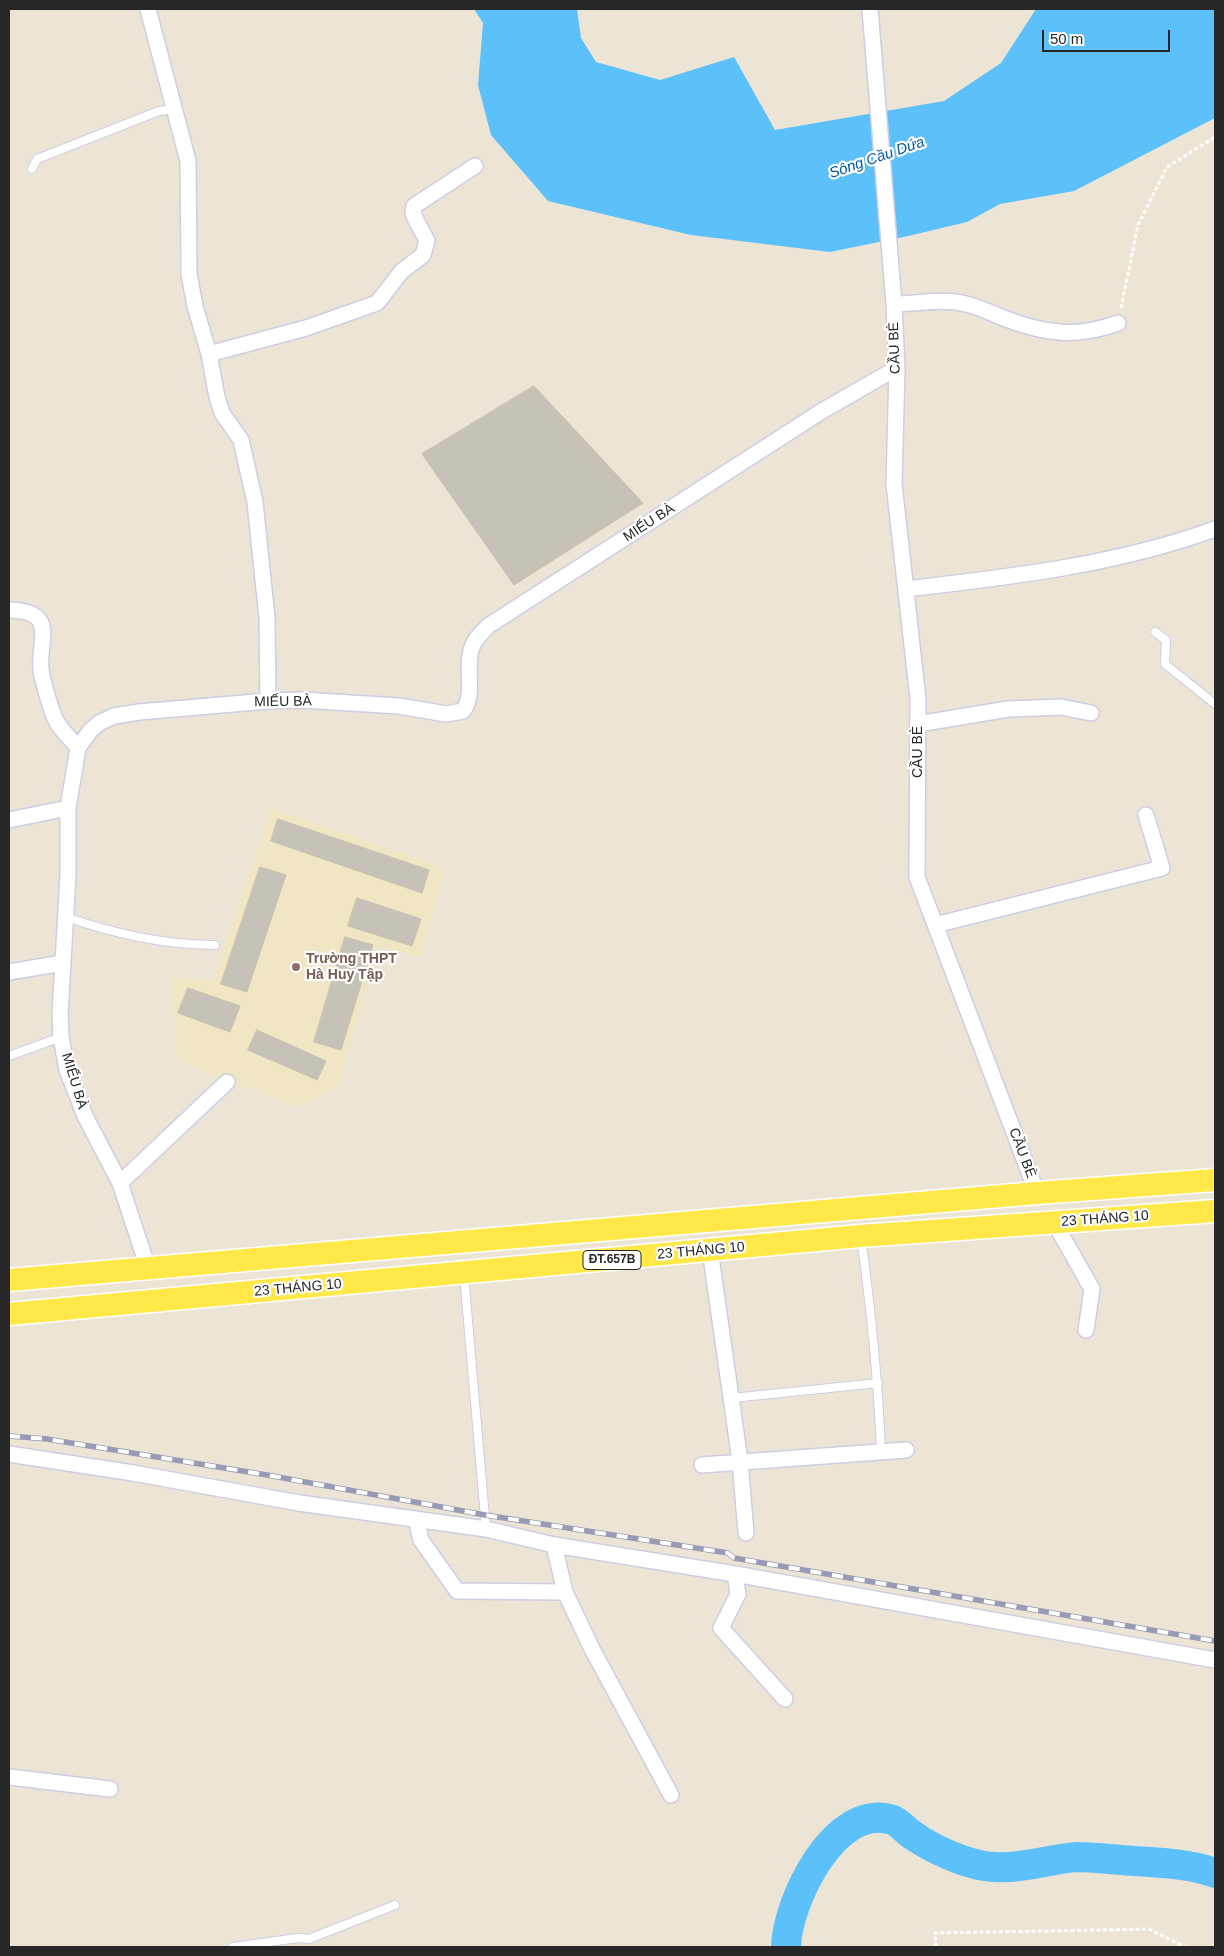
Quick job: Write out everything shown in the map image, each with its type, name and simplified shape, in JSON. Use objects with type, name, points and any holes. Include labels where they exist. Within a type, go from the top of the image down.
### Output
[{"type":"main road","name":"ĐT.657B","points":[[9,1280],[1037,1193],[1215,1180]]},
{"type":"main road","points":[[1037,1193],[1054,1222]]},
{"type":"main road","name":"23 THÁNG 10","points":[[9,1314],[860,1236],[1215,1211]]},
{"type":"main road","points":[[148,1268],[151,1301]]},
{"type":"street","points":[[148,9],[188,161],[189,274],[195,306],[209,354],[217,397],[222,413],[241,440],[255,502],[267,618],[268,701]]},
{"type":"street","name":"CẦU BÈ","points":[[870,9],[878,95],[897,368],[894,484],[918,699],[918,877],[1037,1193]]},
{"type":"street","points":[[209,354],[306,328],[377,303],[402,271],[423,255],[427,241],[413,214],[414,206],[475,166]]},
{"type":"street","points":[[893,297],[946,300],[969,304],[1022,325],[1065,333],[1094,332],[1118,323]]},
{"type":"street","name":"MIẾU BÀ","points":[[148,1268],[120,1183],[85,1116],[67,1070],[61,1037],[68,808],[78,748],[90,730],[99,723],[114,716],[139,712],[268,701],[383,705],[446,714],[463,711],[468,704],[469,658],[474,642],[488,626],[822,411],[897,368]]},
{"type":"street","points":[[906,589],[1023,575],[1154,548],[1215,529]]},
{"type":"street","points":[[9,610],[25,610],[38,619],[44,635],[41,673],[57,723],[78,748]]},
{"type":"street","points":[[918,724],[1008,709],[1061,707],[1091,713]]},
{"type":"street","points":[[9,820],[68,808]]},
{"type":"street","points":[[935,925],[1162,868],[1146,815]]},
{"type":"street","points":[[9,972],[62,963]]},
{"type":"street","points":[[120,1183],[227,1082]]},
{"type":"street","points":[[1054,1222],[1092,1289],[1086,1330]]},
{"type":"street","points":[[710,1250],[732,1398],[746,1533]]},
{"type":"street","points":[[702,1465],[906,1450]]},
{"type":"street","points":[[9,1454],[133,1473],[299,1504],[486,1529],[554,1545],[735,1574],[1215,1660]]},
{"type":"street","points":[[416,1519],[422,1540],[457,1591],[565,1592]]},
{"type":"street","points":[[554,1545],[565,1592],[592,1649],[671,1795]]},
{"type":"street","points":[[735,1574],[738,1594],[721,1628],[785,1698]]},
{"type":"street","points":[[9,1777],[110,1789]]},
{"type":"lane","points":[[32,169],[37,158],[159,111],[175,109]]},
{"type":"lane","points":[[1154,632],[1166,640],[1165,664],[1215,704]]},
{"type":"lane","points":[[66,917],[132,938],[185,945],[215,945]]},
{"type":"lane","points":[[9,1056],[61,1037]]},
{"type":"lane","points":[[860,1236],[871,1304],[878,1383],[881,1452]]},
{"type":"lane","points":[[464,1273],[486,1529]]},
{"type":"lane","points":[[732,1398],[878,1383]]},
{"type":"lane","points":[[233,1947],[298,1938],[309,1939],[395,1905]]},
{"type":"lane","points":[[309,1939],[313,1947]]},
{"type":"path","points":[[1118,323],[1138,226],[1167,167],[1215,137]]},
{"type":"path","points":[[936,1947],[935,1933],[1148,1929],[1185,1947]]},
{"type":"shaded area","name":"Trường THPT Hà Huy Tập","points":[[271,808],[426,861],[445,871],[420,956],[378,947],[339,1083],[304,1107],[209,1075],[177,1059],[172,977],[214,980]]},
{"type":"water","name":"Sông Cầu Dứa","points":[[474,9],[577,9],[581,38],[596,62],[660,80],[734,57],[775,130],[944,101],[1001,63],[1036,9],[1215,9],[1215,118],[1074,191],[1000,204],[967,222],[908,236],[830,252],[691,235],[548,201],[491,135],[478,85],[483,23]]},
{"type":"building","points":[[534,386],[643,503],[514,585],[422,454]]},
{"type":"building","points":[[278,819],[429,870],[422,893],[271,841]]},
{"type":"building","points":[[260,867],[286,875],[247,992],[221,984]]},
{"type":"building","points":[[357,898],[421,919],[412,946],[348,926]]},
{"type":"building","points":[[345,937],[373,945],[341,1050],[314,1042]]},
{"type":"building","points":[[188,988],[240,1006],[230,1032],[178,1013]]},
{"type":"building","points":[[257,1030],[326,1061],[317,1080],[248,1050]]},
{"type":"waterway","points":[[786,1947],[795,1905],[805,1882],[818,1860],[834,1840],[852,1826],[872,1818],[893,1820],[911,1834],[942,1852],[984,1866],[1015,1867],[1083,1857],[1181,1865],[1215,1873]]},
{"type":"railway","points":[[9,1436],[47,1439],[267,1475],[485,1515],[728,1553],[734,1558],[1215,1641]]},
{"type":"place","name":"Trường THPT Hà Huy Tập","points":[[296,967]]}]
